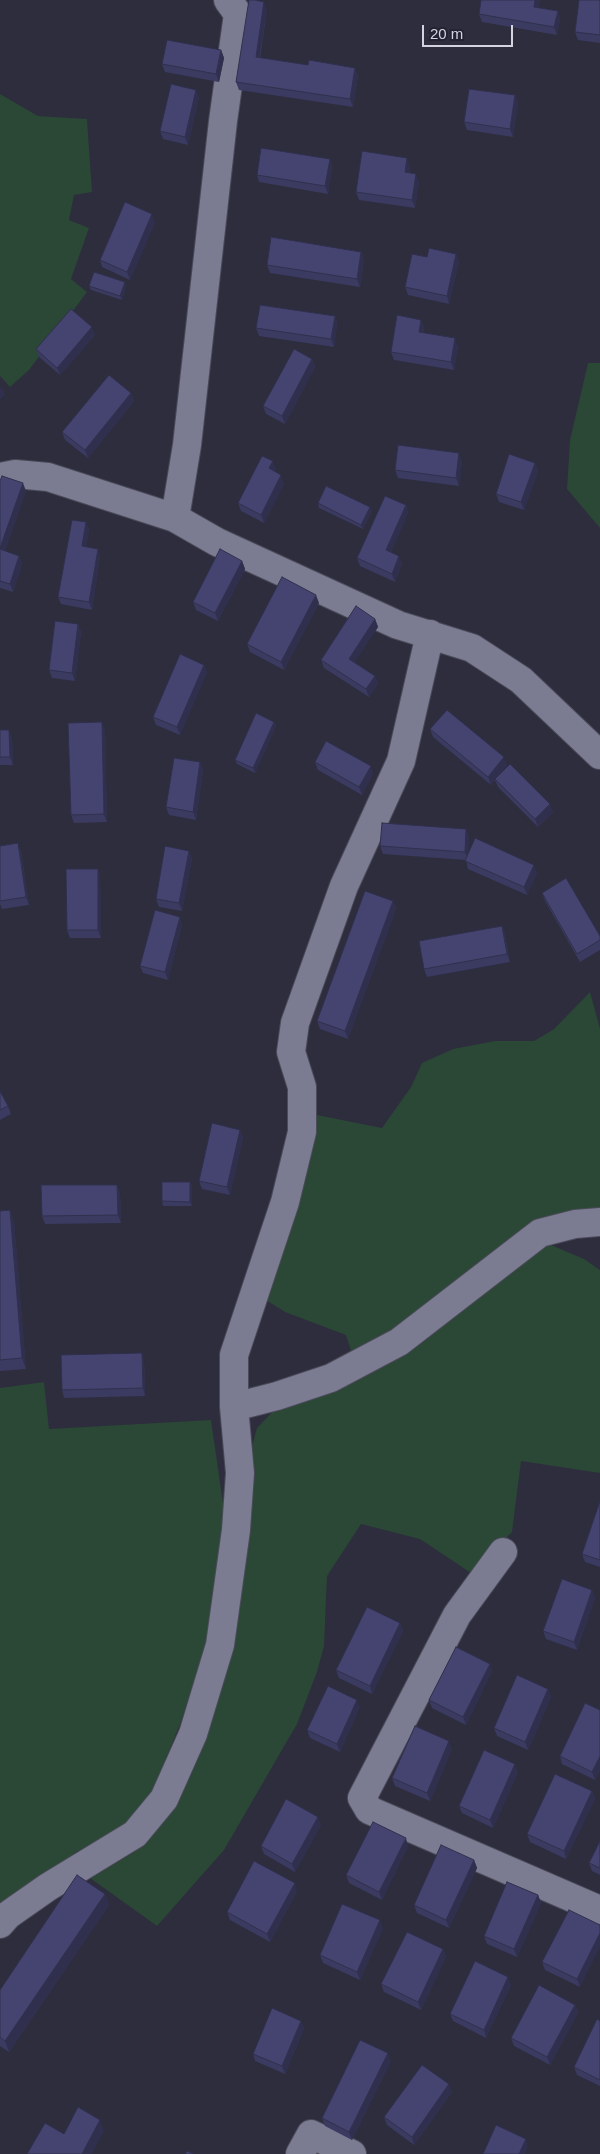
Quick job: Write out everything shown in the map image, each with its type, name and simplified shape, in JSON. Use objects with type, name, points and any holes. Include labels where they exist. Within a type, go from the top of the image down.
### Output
[{"type":"street","points":[[175,518],[188,435],[223,121],[238,14],[228,0]]},
{"type":"street","points":[[0,477],[15,474],[48,477],[175,518],[217,542],[398,625],[472,648],[521,680],[600,755]]},
{"type":"street","points":[[0,1924],[8,1915],[56,1882],[135,1834],[164,1799],[193,1734],[220,1645],[236,1530],[240,1473],[234,1407],[234,1356],[285,1202],[302,1132],[302,1087],[291,1052],[295,1023],[344,886],[401,761],[430,634]]},
{"type":"street","points":[[234,1407],[277,1396],[331,1378],[399,1342],[540,1233],[575,1224],[600,1222]]},
{"type":"street","points":[[503,1552],[457,1615],[362,1798],[369,1810],[600,1910]]},
{"type":"street","points":[[300,2154],[311,2134],[352,2154]]},
{"type":"green space","points":[[0,94],[38,116],[87,119],[92,192],[74,195],[69,220],[89,228],[71,279],[87,292],[29,370],[10,387],[0,376]]},
{"type":"green space","points":[[588,363],[600,363],[600,528],[567,489],[570,440]]},
{"type":"green space","points":[[590,992],[600,1029],[600,1217],[575,1219],[354,1360],[346,1335],[285,1312],[261,1297],[312,1114],[382,1128],[411,1087],[422,1063],[453,1049],[495,1041],[534,1041],[554,1029]]},
{"type":"green space","points":[[544,1242],[584,1259],[600,1270],[600,1473],[521,1461],[512,1532],[471,1573],[420,1539],[361,1524],[327,1576],[324,1646],[317,1672],[297,1724],[224,1850],[157,1926],[90,1878],[131,1854],[165,1821],[198,1753],[247,1465],[257,1428],[279,1405]]},
{"type":"green space","points":[[44,1382],[49,1429],[211,1420],[226,1524],[209,1637],[180,1724],[153,1790],[129,1825],[76,1852],[0,1910],[0,1388]]},
{"type":"building","points":[[249,0],[264,2],[256,57],[308,65],[309,60],[355,68],[350,99],[236,82]]},
{"type":"building","points":[[481,0],[535,0],[534,7],[558,11],[554,27],[479,14]]},
{"type":"building","points":[[579,0],[600,0],[600,35],[575,32]]},
{"type":"building","points":[[167,40],[221,50],[216,74],[162,64]]},
{"type":"building","points":[[171,84],[196,90],[185,137],[160,131]]},
{"type":"building","points":[[469,89],[515,95],[510,129],[464,122]]},
{"type":"building","points":[[261,148],[330,159],[325,186],[257,175]]},
{"type":"building","points":[[362,151],[407,158],[405,172],[416,174],[412,200],[356,192]]},
{"type":"building","points":[[125,202],[152,214],[127,272],[100,260]]},
{"type":"building","points":[[271,237],[361,252],[357,279],[267,265]]},
{"type":"building","points":[[429,248],[456,254],[447,296],[405,287],[412,254],[427,257]]},
{"type":"building","points":[[94,272],[125,282],[120,296],[89,286]]},
{"type":"building","points":[[260,305],[335,316],[331,339],[256,328]]},
{"type":"building","points":[[71,309],[92,327],[57,368],[36,349]]},
{"type":"building","points":[[397,315],[421,320],[419,332],[455,338],[451,362],[391,352]]},
{"type":"building","points":[[294,349],[312,359],[282,416],[263,406]]},
{"type":"building","points":[[109,375],[131,393],[85,450],[62,432]]},
{"type":"building","points":[[398,445],[459,453],[456,478],[395,470]]},
{"type":"building","points":[[509,454],[535,463],[521,502],[496,494]]},
{"type":"building","points":[[262,456],[273,461],[269,468],[281,475],[261,515],[238,503]]},
{"type":"building","points":[[2,476],[23,483],[0,548],[0,481]]},
{"type":"building","points":[[326,486],[370,507],[361,525],[318,503]]},
{"type":"building","points":[[385,496],[406,505],[386,550],[399,556],[392,574],[357,558]]},
{"type":"building","points":[[72,520],[86,522],[82,546],[98,549],[89,602],[58,597]]},
{"type":"building","points":[[0,549],[19,556],[10,584],[0,581]]},
{"type":"building","points":[[220,549],[242,561],[215,613],[193,602]]},
{"type":"building","points":[[282,577],[316,595],[281,662],[247,644]]},
{"type":"building","points":[[356,606],[375,619],[349,659],[375,676],[366,689],[321,660]]},
{"type":"building","points":[[55,621],[78,624],[72,673],[49,670]]},
{"type":"building","points":[[180,654],[204,665],[177,727],[153,717]]},
{"type":"building","points":[[447,710],[504,757],[488,777],[430,729]]},
{"type":"building","points":[[256,713],[274,722],[253,768],[235,760]]},
{"type":"building","points":[[102,722],[104,814],[71,815],[68,723]]},
{"type":"building","points":[[0,730],[9,730],[10,757],[0,757]]},
{"type":"building","points":[[326,741],[371,766],[359,787],[315,762]]},
{"type":"building","points":[[174,758],[200,762],[193,812],[166,807]]},
{"type":"building","points":[[510,764],[550,804],[535,819],[495,779]]},
{"type":"building","points":[[382,823],[466,829],[465,852],[380,846]]},
{"type":"building","points":[[475,838],[534,865],[524,887],[465,861]]},
{"type":"building","points":[[18,843],[26,897],[0,901],[0,846]]},
{"type":"building","points":[[165,846],[189,851],[179,903],[156,899]]},
{"type":"building","points":[[66,869],[98,869],[98,930],[67,930]]},
{"type":"building","points":[[566,878],[600,936],[600,940],[577,954],[542,893]]},
{"type":"building","points":[[365,891],[393,901],[345,1031],[317,1021]]},
{"type":"building","points":[[155,910],[180,917],[165,972],[140,966]]},
{"type":"building","points":[[502,926],[507,954],[424,969],[419,941]]},
{"type":"building","points":[[0,1091],[8,1106],[0,1110]]},
{"type":"building","points":[[212,1123],[240,1130],[227,1187],[199,1181]]},
{"type":"building","points":[[162,1182],[190,1182],[190,1202],[162,1201]]},
{"type":"building","points":[[41,1185],[117,1185],[118,1215],[42,1216]]},
{"type":"building","points":[[10,1210],[22,1358],[0,1360],[0,1211]]},
{"type":"building","points":[[142,1353],[143,1388],[62,1390],[61,1355]]},
{"type":"building","points":[[600,1501],[600,1560],[582,1554]]},
{"type":"building","points":[[562,1579],[592,1590],[574,1642],[543,1631]]},
{"type":"building","points":[[367,1607],[400,1623],[370,1686],[336,1670]]},
{"type":"building","points":[[456,1647],[490,1664],[463,1717],[429,1700]]},
{"type":"building","points":[[517,1675],[548,1689],[525,1742],[494,1728]]},
{"type":"building","points":[[328,1686],[357,1700],[337,1744],[307,1730]]},
{"type":"building","points":[[585,1703],[600,1710],[600,1756],[592,1772],[560,1756]]},
{"type":"building","points":[[415,1726],[449,1741],[427,1793],[392,1778]]},
{"type":"building","points":[[484,1750],[515,1764],[490,1820],[459,1806]]},
{"type":"building","points":[[555,1774],[592,1791],[564,1851],[527,1834]]},
{"type":"building","points":[[286,1799],[318,1817],[292,1864],[261,1846]]},
{"type":"building","points":[[373,1822],[406,1838],[379,1892],[346,1875]]},
{"type":"building","points":[[600,1841],[600,1868],[589,1863]]},
{"type":"building","points":[[441,1845],[474,1860],[446,1920],[414,1905]]},
{"type":"building","points":[[254,1861],[295,1883],[267,1934],[227,1912]]},
{"type":"building","points":[[77,1875],[105,1894],[5,2041],[0,2037],[0,1990]]},
{"type":"building","points":[[507,1882],[538,1895],[514,1949],[484,1936]]},
{"type":"building","points":[[342,1904],[380,1920],[357,1972],[320,1955]]},
{"type":"building","points":[[569,1910],[600,1925],[600,1933],[577,1979],[542,1962]]},
{"type":"building","points":[[407,1932],[443,1949],[418,2002],[381,1984]]},
{"type":"building","points":[[475,1961],[508,1977],[484,2030],[450,2014]]},
{"type":"building","points":[[539,1985],[575,2005],[547,2057],[511,2038]]},
{"type":"building","points":[[272,2008],[301,2021],[282,2066],[253,2054]]},
{"type":"building","points":[[597,2019],[600,2021],[600,2080],[574,2067]]},
{"type":"building","points":[[360,2040],[388,2053],[349,2132],[322,2118]]},
{"type":"building","points":[[422,2065],[449,2084],[412,2137],[384,2117]]},
{"type":"building","points":[[78,2107],[100,2120],[82,2154],[27,2154],[45,2123],[64,2134]]},
{"type":"building","points":[[496,2125],[526,2139],[519,2154],[483,2154]]}]
